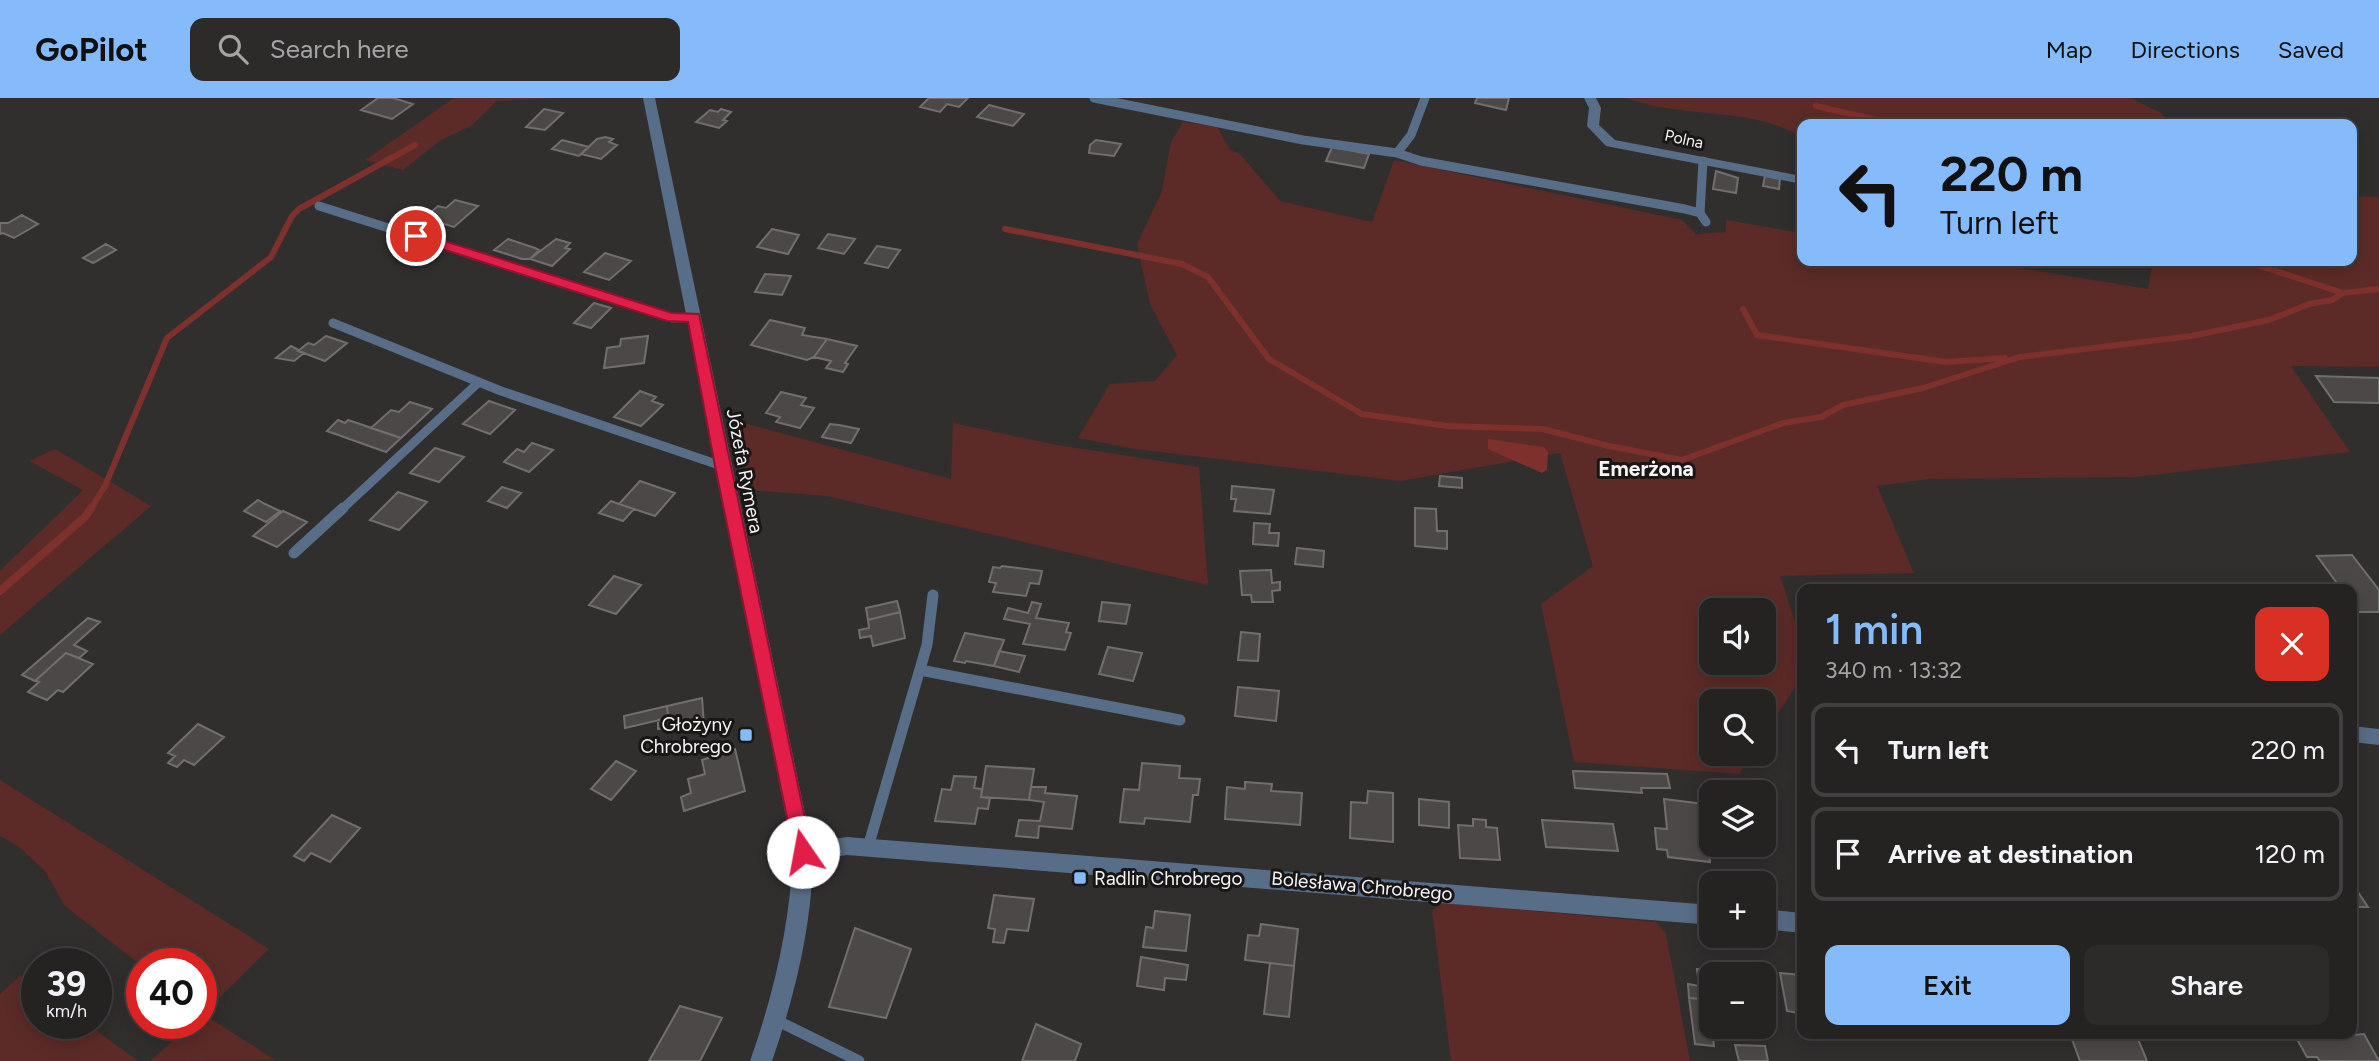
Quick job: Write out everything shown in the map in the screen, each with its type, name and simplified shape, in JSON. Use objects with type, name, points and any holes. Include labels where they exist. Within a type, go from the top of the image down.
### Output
[{"type":"street","name":"Józefa Rymera","points":[[649,98],[722,466],[803,852],[802,894],[791,965],[761,1061]]},
{"type":"street","name":"Polna","points":[[1590,98],[1595,108],[1593,126],[1611,143],[1797,179]]},
{"type":"street","points":[[2357,735],[2379,737]]},
{"type":"street","name":"Bolesława Chrobrego","points":[[803,852],[847,846],[1699,914]]},
{"type":"street","points":[[1776,920],[1797,922]]},
{"type":"lane","points":[[1094,98],[1303,140],[1397,153],[1403,157],[1703,218],[1703,161]]},
{"type":"lane","points":[[1397,153],[1409,139],[1425,98]]},
{"type":"lane","points":[[319,206],[672,318],[694,317]]},
{"type":"lane","points":[[333,323],[479,382],[722,466]]},
{"type":"lane","points":[[294,552],[479,382]]},
{"type":"lane","points":[[868,848],[927,645],[933,595]]},
{"type":"lane","points":[[920,670],[1180,720]]},
{"type":"lane","points":[[776,1020],[859,1061]]},
{"type":"shaded area","points":[[454,98],[559,98],[497,101],[471,126],[441,140],[403,170],[365,160]]},
{"type":"shaded area","points":[[1626,98],[2130,98],[2161,113],[2166,119],[1797,119],[1797,134],[1760,121],[1648,104]]},
{"type":"shaded area","points":[[1183,122],[1217,127],[1230,150],[1240,154],[1280,201],[1372,222],[1394,160],[1682,220],[1696,234],[1726,232],[1726,220],[1797,232],[1797,266],[2007,266],[2148,289],[2152,266],[2357,266],[2357,196],[2379,197],[2379,367],[2291,366],[2350,452],[2136,477],[1928,479],[1877,486],[1914,573],[1780,576],[1797,628],[1797,684],[1776,717],[1776,689],[1699,689],[1699,766],[1745,766],[1740,774],[1574,762],[1541,604],[1593,566],[1560,453],[1401,481],[1135,449],[1078,438],[1110,384],[1155,381],[1177,355],[1150,304],[1137,244],[1162,191],[1171,142]]},
{"type":"shaded area","points":[[736,421],[951,479],[953,423],[1057,445],[1199,467],[1208,585],[827,496],[749,490]]},
{"type":"shaded area","points":[[1488,439],[1544,447],[1548,452],[1547,470],[1542,473],[1488,449]]},
{"type":"shaded area","points":[[55,449],[151,506],[0,635],[0,571],[83,490],[29,461]]},
{"type":"shaded area","points":[[0,780],[269,949],[217,1000],[217,948],[126,948],[126,954],[65,906],[45,871],[18,846],[0,836]]},
{"type":"shaded area","points":[[1443,903],[1656,922],[1666,934],[1690,1061],[1451,1061],[1432,910]]},
{"type":"shaded area","points":[[21,975],[21,1039],[108,1039],[138,1061],[0,1061],[0,994]]},
{"type":"shaded area","points":[[217,1023],[275,1060],[150,1061],[175,1039],[217,1039]]},
{"type":"building","points":[[378,98],[393,98],[413,104],[392,119],[361,110]]},
{"type":"building","points":[[929,98],[968,98],[959,107],[947,104],[940,112],[920,107]]},
{"type":"building","points":[[1477,98],[1509,98],[1506,110],[1475,103]]},
{"type":"building","points":[[989,105],[1024,114],[1013,126],[977,117]]},
{"type":"building","points":[[544,109],[563,113],[545,130],[526,127]]},
{"type":"building","points":[[721,109],[731,112],[723,120],[727,121],[719,128],[696,122],[710,110],[718,112]]},
{"type":"building","points":[[597,139],[613,139],[609,142],[617,145],[601,159],[581,154]]},
{"type":"building","points":[[562,140],[589,147],[579,156],[552,149]]},
{"type":"building","points":[[1096,140],[1121,144],[1114,156],[1089,153],[1090,145]]},
{"type":"building","points":[[1332,147],[1369,154],[1364,168],[1326,161]]},
{"type":"building","points":[[1716,171],[1738,178],[1736,193],[1713,189]]},
{"type":"building","points":[[1765,176],[1780,179],[1779,189],[1763,186]]},
{"type":"building","points":[[455,200],[478,206],[454,227],[424,218],[438,206],[446,208]]},
{"type":"building","points":[[22,215],[38,224],[14,238],[0,234],[0,223],[8,223]]},
{"type":"building","points":[[772,229],[799,235],[788,254],[757,247]]},
{"type":"building","points":[[828,234],[855,239],[844,254],[818,248]]},
{"type":"building","points":[[508,239],[539,250],[530,259],[522,259],[494,250]]},
{"type":"building","points":[[556,239],[570,243],[565,248],[570,249],[552,266],[530,259]]},
{"type":"building","points":[[106,244],[116,250],[93,263],[83,258]]},
{"type":"building","points":[[877,246],[900,250],[888,268],[865,263]]},
{"type":"building","points":[[605,253],[631,261],[609,280],[584,272]]},
{"type":"building","points":[[765,274],[791,276],[782,295],[755,292]]},
{"type":"building","points":[[594,303],[611,308],[591,328],[574,323]]},
{"type":"building","points":[[770,320],[805,328],[802,335],[827,339],[814,357],[807,360],[751,345]]},
{"type":"building","points":[[326,336],[347,343],[325,361],[298,351],[308,343],[314,345]]},
{"type":"building","points":[[648,336],[644,363],[604,368],[607,348],[620,346],[621,339]]},
{"type":"building","points":[[827,339],[857,346],[845,363],[848,364],[843,372],[826,368],[831,361],[814,357]]},
{"type":"building","points":[[291,346],[304,353],[294,361],[276,358]]},
{"type":"building","points":[[2316,376],[2379,378],[2379,403],[2334,402]]},
{"type":"building","points":[[640,391],[656,397],[652,401],[663,405],[641,426],[614,417]]},
{"type":"building","points":[[781,392],[806,398],[801,405],[814,408],[800,428],[776,422],[780,417],[766,413]]},
{"type":"building","points":[[489,401],[515,410],[490,434],[463,424]]},
{"type":"building","points":[[410,402],[432,409],[401,438],[371,428],[391,410],[399,412]]},
{"type":"building","points":[[338,420],[345,423],[348,420],[401,438],[386,452],[327,431]]},
{"type":"building","points":[[830,424],[859,429],[851,443],[822,437]]},
{"type":"building","points":[[532,443],[553,450],[529,472],[504,462],[517,449],[524,452]]},
{"type":"building","points":[[435,448],[464,457],[439,482],[410,473]]},
{"type":"building","points":[[1440,476],[1462,478],[1462,488],[1439,486]]},
{"type":"building","points":[[640,481],[675,493],[655,516],[619,504]]},
{"type":"building","points":[[1232,486],[1274,490],[1270,514],[1234,511],[1236,499],[1231,499]]},
{"type":"building","points":[[502,487],[521,493],[507,508],[488,501]]},
{"type":"building","points":[[398,492],[427,502],[399,530],[370,520]]},
{"type":"building","points":[[258,500],[280,511],[266,522],[244,511]]},
{"type":"building","points":[[611,501],[634,509],[623,521],[599,513]]},
{"type":"building","points":[[1415,508],[1436,509],[1437,531],[1447,531],[1447,549],[1415,546]]},
{"type":"building","points":[[283,511],[307,522],[277,547],[253,536]]},
{"type":"building","points":[[1254,523],[1270,524],[1269,533],[1279,533],[1278,546],[1253,544]]},
{"type":"building","points":[[1297,548],[1324,551],[1323,567],[1295,564]]},
{"type":"building","points":[[2352,555],[2379,590],[2379,612],[2358,612],[2357,584],[2338,584],[2317,556]]},
{"type":"building","points":[[993,567],[1042,571],[1039,584],[1030,583],[1026,596],[993,592],[996,583],[989,582]]},
{"type":"building","points":[[1271,570],[1272,583],[1280,582],[1280,590],[1272,591],[1273,602],[1252,602],[1251,595],[1242,595],[1240,571]]},
{"type":"building","points":[[614,576],[641,585],[616,614],[589,605]]},
{"type":"building","points":[[897,601],[900,612],[868,620],[866,608]]},
{"type":"building","points":[[1032,602],[1041,604],[1036,618],[1069,623],[1066,632],[1071,633],[1065,650],[1023,644],[1030,624],[1004,619],[1008,608],[1028,613]]},
{"type":"building","points":[[1102,602],[1130,605],[1126,624],[1099,621]]},
{"type":"building","points":[[900,612],[905,638],[873,646],[871,636],[860,638],[859,630],[869,628],[868,620]]},
{"type":"building","points":[[88,618],[100,622],[74,645],[87,651],[79,658],[66,653],[35,681],[22,675]]},
{"type":"building","points":[[1241,632],[1260,634],[1258,661],[1238,660]]},
{"type":"building","points":[[965,633],[1004,640],[994,666],[954,661]]},
{"type":"building","points":[[1108,647],[1142,653],[1133,681],[1099,674]]},
{"type":"building","points":[[999,651],[1025,656],[1019,672],[994,666]]},
{"type":"building","points":[[66,653],[93,664],[63,692],[58,690],[47,700],[28,692],[39,682],[35,681]]},
{"type":"building","points":[[1238,687],[1279,691],[1276,721],[1235,716]]},
{"type":"building","points":[[702,698],[704,724],[669,732],[669,727],[658,729],[658,720],[668,718],[667,706]]},
{"type":"building","points":[[667,706],[668,718],[625,728],[624,716]]},
{"type":"building","points":[[198,724],[224,737],[194,765],[184,760],[177,767],[168,763],[175,756],[168,753]]},
{"type":"building","points":[[735,749],[745,791],[684,811],[681,797],[691,793],[688,779],[705,774],[702,760]]},
{"type":"building","points":[[616,761],[636,771],[611,800],[591,789]]},
{"type":"building","points":[[1142,763],[1180,766],[1179,778],[1200,779],[1198,795],[1193,795],[1190,822],[1145,818],[1144,824],[1120,822],[1124,789],[1139,790]]},
{"type":"building","points":[[986,766],[1034,769],[1029,800],[981,797]]},
{"type":"building","points":[[1573,771],[1667,774],[1670,788],[1641,788],[1642,793],[1575,788]]},
{"type":"building","points":[[954,776],[976,777],[974,788],[982,789],[981,797],[990,798],[988,809],[978,808],[975,824],[935,821],[942,789],[951,790]]},
{"type":"building","points":[[1245,782],[1272,784],[1271,791],[1302,793],[1300,825],[1225,819],[1227,787],[1245,789]]},
{"type":"building","points":[[1031,787],[1046,787],[1045,793],[1077,796],[1072,829],[1039,826],[1038,838],[1016,836],[1019,820],[1040,821],[1044,802],[1029,800]]},
{"type":"building","points":[[1368,791],[1393,793],[1393,842],[1350,838],[1351,802],[1367,803]]},
{"type":"building","points":[[1419,799],[1449,802],[1449,828],[1419,825]]},
{"type":"building","points":[[1664,799],[1699,803],[1699,857],[1709,857],[1710,862],[1668,857],[1667,850],[1657,849],[1655,828],[1667,829]]},
{"type":"building","points":[[332,815],[360,828],[330,862],[311,853],[304,861],[294,856]]},
{"type":"building","points":[[1473,819],[1486,820],[1486,827],[1497,828],[1500,860],[1460,858],[1458,825],[1473,826]]},
{"type":"building","points":[[1542,820],[1613,824],[1618,851],[1546,847]]},
{"type":"building","points":[[2357,890],[2368,907],[2357,907]]},
{"type":"building","points":[[994,895],[1034,899],[1028,931],[1007,929],[1004,943],[993,942],[995,929],[988,928]]},
{"type":"building","points":[[1155,911],[1190,915],[1186,951],[1143,947],[1146,927],[1153,928]]},
{"type":"building","points":[[1261,924],[1298,929],[1294,966],[1245,960],[1248,935],[1259,936]]},
{"type":"building","points":[[855,928],[911,949],[886,1018],[829,1007]]},
{"type":"building","points":[[1141,957],[1188,965],[1186,980],[1165,978],[1164,990],[1137,986]]},
{"type":"building","points":[[1270,963],[1294,966],[1289,1017],[1264,1014]]},
{"type":"building","points":[[1780,973],[1797,975],[1797,1013],[1787,1011]]},
{"type":"building","points":[[1688,984],[1699,986],[1699,999],[1689,998]]},
{"type":"building","points":[[1689,998],[1699,999],[1699,1039],[1713,1039],[1714,1046],[1695,1044]]},
{"type":"building","points":[[680,1006],[722,1018],[700,1061],[649,1061]]},
{"type":"building","points":[[1036,1024],[1081,1044],[1075,1061],[1022,1061]]},
{"type":"building","points":[[2364,1034],[2379,1061],[2320,1061],[2317,1057],[2307,1057],[2297,1039],[2357,1039],[2357,1035]]},
{"type":"building","points":[[2072,1039],[2138,1039],[2147,1061],[2080,1061]]},
{"type":"building","points":[[1735,1045],[1765,1046],[1768,1061],[1739,1061]]},
{"type":"waterway","points":[[1816,106],[1873,119]]},
{"type":"waterway","points":[[90,510],[105,486],[167,338],[271,257],[292,216],[299,209],[415,145]]},
{"type":"waterway","points":[[1005,229],[1182,264],[1208,277],[1269,359],[1362,414],[1448,426],[1543,429],[1609,446],[1682,460],[1783,423],[1821,417],[1843,405],[1923,388],[2020,357],[2191,336],[2269,320],[2309,304],[2332,300],[2343,293]]},
{"type":"waterway","points":[[2260,266],[2343,293]]},
{"type":"waterway","points":[[2343,293],[2379,289]]},
{"type":"waterway","points":[[1743,309],[1757,335],[1946,362],[2005,358]]},
{"type":"waterway","points":[[0,591],[85,517],[91,508]]},
{"type":"place","name":"Głożyny Chrobrego","points":[[746,735]]},
{"type":"place","name":"Radlin Chrobrego","points":[[1080,878]]},
{"type":"district","name":"Emerżona","points":[[1646,468]]},
{"type":"route","points":[[416,236],[672,318],[694,317],[722,466],[803,852]]}]
